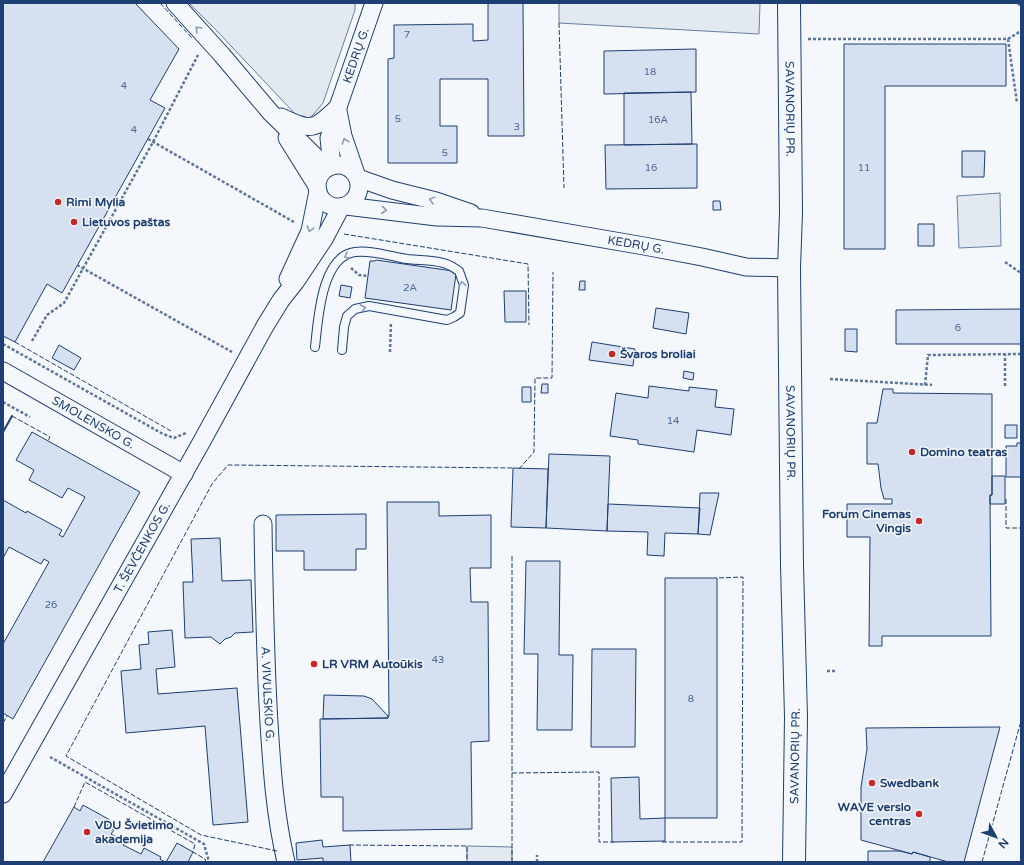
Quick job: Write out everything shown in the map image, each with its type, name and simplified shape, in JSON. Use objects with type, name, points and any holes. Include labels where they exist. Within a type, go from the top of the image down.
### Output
[{"type":"main road","name":"SAVANORIŲ PR.","points":[[789,3],[791,212],[789,268],[792,565],[796,717],[794,862]]},
{"type":"street","points":[[175,3],[271,112],[330,167]]},
{"type":"street","name":"KEDRŲ G.","points":[[330,167],[329,138],[338,107],[374,3]]},
{"type":"street","name":"KEDRŲ G.","points":[[271,112],[295,124],[308,127],[322,123],[338,107]]},
{"type":"street","name":"KEDRŲ G.","points":[[338,107],[343,136],[357,176],[392,190],[436,201],[482,218]]},
{"type":"street","points":[[271,112],[317,188],[321,199],[328,205],[344,207],[354,201],[359,192],[359,183],[357,176],[352,170],[344,166],[330,167],[320,176],[317,188]]},
{"type":"street","name":"T. ŠEVČENKOS G.","points":[[281,300],[289,277],[310,231],[317,188]]},
{"type":"street","name":"KEDRŲ G.","points":[[344,207],[437,217],[482,218],[644,246],[746,267],[789,268]]},
{"type":"street","name":"T. ŠEVČENKOS G.","points":[[3,794],[281,300],[296,281],[344,207]]},
{"type":"street","name":"SMOLENSKO G.","points":[[3,371],[184,474]]},
{"type":"street","name":"A. VIVULSKIO G.","points":[[263,524],[266,681],[274,792],[280,838],[286,862]]},
{"type":"lane","points":[[315,347],[320,303],[325,283],[336,263],[350,253],[356,251],[376,253],[406,259],[445,263],[459,271],[464,285],[460,313],[447,320],[369,306],[355,309],[348,316],[344,327],[342,350]]},
{"type":"path","points":[[1018,3],[1021,7]]},
{"type":"path","points":[[789,39],[1008,39],[1021,31]]},
{"type":"path","points":[[1008,39],[1017,103]]},
{"type":"path","points":[[32,341],[47,315],[64,303],[153,142],[199,52]]},
{"type":"path","points":[[148,139],[298,224]]},
{"type":"path","points":[[1005,262],[1021,273]]},
{"type":"path","points":[[77,265],[232,352],[228,358]]},
{"type":"path","points":[[390,352],[391,309]]},
{"type":"path","points":[[3,344],[163,434],[174,438],[186,433]]},
{"type":"path","points":[[1005,354],[1005,386]]},
{"type":"path","points":[[925,385],[928,355],[1021,354]]},
{"type":"path","points":[[830,380],[932,385]]},
{"type":"path","points":[[3,402],[30,416]]},
{"type":"path","points":[[827,671],[837,671]]},
{"type":"path","points":[[50,757],[204,844],[209,862]]},
{"type":"path","points":[[538,855],[538,862]]},
{"type":"shaded area","points":[[189,3],[355,3],[355,10],[323,103],[313,115],[306,120],[298,117]]},
{"type":"shaded area","points":[[559,3],[760,3],[759,34],[559,23]]},
{"type":"shaded area","points":[[1000,193],[1001,246],[959,248],[957,196]]},
{"type":"shaded area","points":[[467,846],[512,847],[512,862],[467,862]]},
{"type":"building","name":"Rimi Mylia","points":[[3,3],[135,3],[179,49],[150,100],[165,108],[62,293],[47,284],[15,342],[3,336]]},
{"type":"building","points":[[488,3],[523,3],[524,136],[488,136],[488,79],[440,79],[440,126],[457,126],[457,163],[388,163],[388,59],[394,58],[394,25],[473,24],[473,41],[488,40]]},
{"type":"building","points":[[844,44],[1006,44],[1006,86],[885,86],[885,249],[844,249]]},
{"type":"building","points":[[696,49],[696,92],[604,94],[604,51]]},
{"type":"building","points":[[691,92],[692,144],[624,145],[624,93]]},
{"type":"building","points":[[697,144],[697,188],[606,189],[605,145]]},
{"type":"building","points":[[962,151],[985,151],[984,177],[962,177]]},
{"type":"building","points":[[713,201],[720,201],[721,210],[713,210]]},
{"type":"building","points":[[918,224],[934,224],[934,246],[918,246]]},
{"type":"building","points":[[376,260],[453,271],[453,273],[456,274],[451,310],[365,298],[370,261]]},
{"type":"building","points":[[580,281],[585,281],[585,290],[579,290]]},
{"type":"building","points":[[341,285],[352,287],[350,298],[339,296]]},
{"type":"building","points":[[504,291],[526,291],[526,322],[505,322]]},
{"type":"building","points":[[656,308],[689,313],[686,334],[653,328]]},
{"type":"building","points":[[1021,309],[1021,344],[896,344],[896,310]]},
{"type":"building","points":[[845,329],[857,329],[857,352],[845,351]]},
{"type":"building","name":"Švaros broliai","points":[[592,342],[635,349],[633,366],[589,360]]},
{"type":"building","points":[[59,345],[81,358],[74,370],[52,358]]},
{"type":"building","points":[[684,371],[694,373],[693,380],[683,378]]},
{"type":"building","points":[[542,384],[548,384],[548,393],[541,393]]},
{"type":"building","points":[[649,386],[689,391],[689,387],[717,390],[715,407],[734,409],[731,435],[697,430],[694,452],[638,444],[638,440],[610,436],[616,393],[648,398]]},
{"type":"building","points":[[522,387],[531,387],[531,402],[522,402]]},
{"type":"building","name":"Forum Cinemas Vingis","points":[[883,389],[893,389],[893,393],[992,394],[992,495],[990,495],[991,636],[882,636],[882,646],[869,646],[870,537],[847,537],[847,504],[892,504],[892,499],[884,499],[878,464],[867,464],[867,423],[877,423]]},
{"type":"building","points":[[1005,425],[1017,425],[1017,438],[1005,438]]},
{"type":"building","points":[[32,432],[140,492],[13,719],[3,713],[3,644],[49,562],[44,559],[41,564],[9,547],[3,558],[3,500],[62,530],[59,535],[63,537],[85,497],[68,488],[62,498],[29,480],[34,470],[16,460]]},
{"type":"building","points":[[1017,443],[1021,443],[1021,477],[1006,477],[1006,446],[1017,446]]},
{"type":"building","points":[[549,454],[610,456],[607,531],[546,528]]},
{"type":"building","points":[[513,468],[548,469],[546,528],[511,527]]},
{"type":"building","points":[[992,476],[1005,476],[1005,504],[990,504],[990,495],[992,495]]},
{"type":"building","points":[[700,493],[719,493],[710,535],[698,534]]},
{"type":"building","points":[[387,502],[439,502],[439,516],[491,515],[491,568],[470,568],[471,602],[488,602],[489,741],[471,742],[472,829],[343,831],[343,797],[321,797],[320,719],[388,718],[389,716]]},
{"type":"building","points":[[608,504],[700,508],[698,534],[665,533],[664,556],[647,555],[648,532],[607,531]]},
{"type":"building","points":[[366,514],[366,549],[356,549],[356,570],[304,570],[304,551],[276,551],[276,515]]},
{"type":"building","points":[[220,538],[222,581],[251,580],[253,632],[235,633],[220,644],[211,637],[185,638],[183,582],[193,582],[191,539]]},
{"type":"building","points":[[526,561],[560,561],[559,655],[573,655],[572,730],[537,730],[538,654],[524,654]]},
{"type":"building","points":[[665,578],[717,578],[717,818],[665,818]]},
{"type":"building","points":[[172,630],[175,667],[156,669],[158,694],[237,688],[248,822],[213,825],[205,726],[126,733],[121,671],[141,669],[139,645],[149,644],[148,632]]},
{"type":"building","points":[[592,649],[636,649],[635,747],[591,747]]},
{"type":"building","points":[[324,695],[364,696],[372,699],[388,716],[388,718],[323,719]]},
{"type":"building","name":"WAVE verslo centras","points":[[1000,727],[964,862],[948,862],[861,840],[861,787],[867,749],[866,728]]},
{"type":"building","points":[[639,777],[640,819],[665,818],[665,841],[612,842],[611,778]]},
{"type":"building","name":"VDU Švietimo akademija","points":[[83,805],[110,820],[107,826],[114,830],[111,834],[125,842],[123,845],[141,854],[144,848],[161,857],[160,859],[165,862],[43,862],[74,807],[80,811]]},
{"type":"building","points":[[322,840],[323,847],[350,845],[351,862],[323,862],[323,858],[297,860],[296,843]]},
{"type":"building","name":"VDU Švietimo akademija","points":[[177,843],[193,852],[188,862],[166,862]]},
{"type":"building","points":[[868,851],[900,851],[912,854],[913,852],[930,857],[930,862],[868,862]]},
{"type":"fence","points":[[160,3],[192,38]]},
{"type":"fence","points":[[559,23],[564,188]]},
{"type":"fence","points":[[344,234],[528,264],[529,325]]},
{"type":"fence","points":[[519,469],[534,452],[535,378],[552,378],[553,272]]},
{"type":"fence","points":[[15,342],[171,431]]},
{"type":"fence","points":[[12,416],[50,437],[48,441]]},
{"type":"fence","points":[[277,851],[201,835],[66,756],[212,484],[228,465],[513,468]]},
{"type":"fence","points":[[1006,499],[1006,528],[1021,528]]},
{"type":"fence","points":[[512,554],[512,862]]},
{"type":"fence","points":[[662,842],[742,842],[743,577],[717,578]]},
{"type":"fence","points":[[3,723],[7,716]]},
{"type":"fence","points":[[982,862],[1021,721]]},
{"type":"fence","points":[[512,773],[599,772],[599,842],[614,842]]},
{"type":"fence","points":[[74,807],[85,782],[195,844],[193,852],[205,859],[206,862]]},
{"type":"fence","points":[[349,845],[467,846],[467,862]]},
{"type":"wall","points":[[3,432],[12,416]]},
{"type":"place","name":"Rimi Mylia","points":[[58,202]]},
{"type":"place","name":"Lietuvos paštas","points":[[74,222]]},
{"type":"place","name":"Švaros broliai","points":[[612,354]]},
{"type":"place","name":"Domino teatras","points":[[912,452]]},
{"type":"place","name":"Forum Cinemas Vingis","points":[[919,521]]},
{"type":"place","name":"LR VRM Autoūkis","points":[[314,664]]},
{"type":"place","name":"Swedbank","points":[[872,783]]},
{"type":"place","name":"WAVE verslo centras","points":[[919,814]]},
{"type":"place","name":"VDU Švietimo akademija","points":[[87,832]]}]
